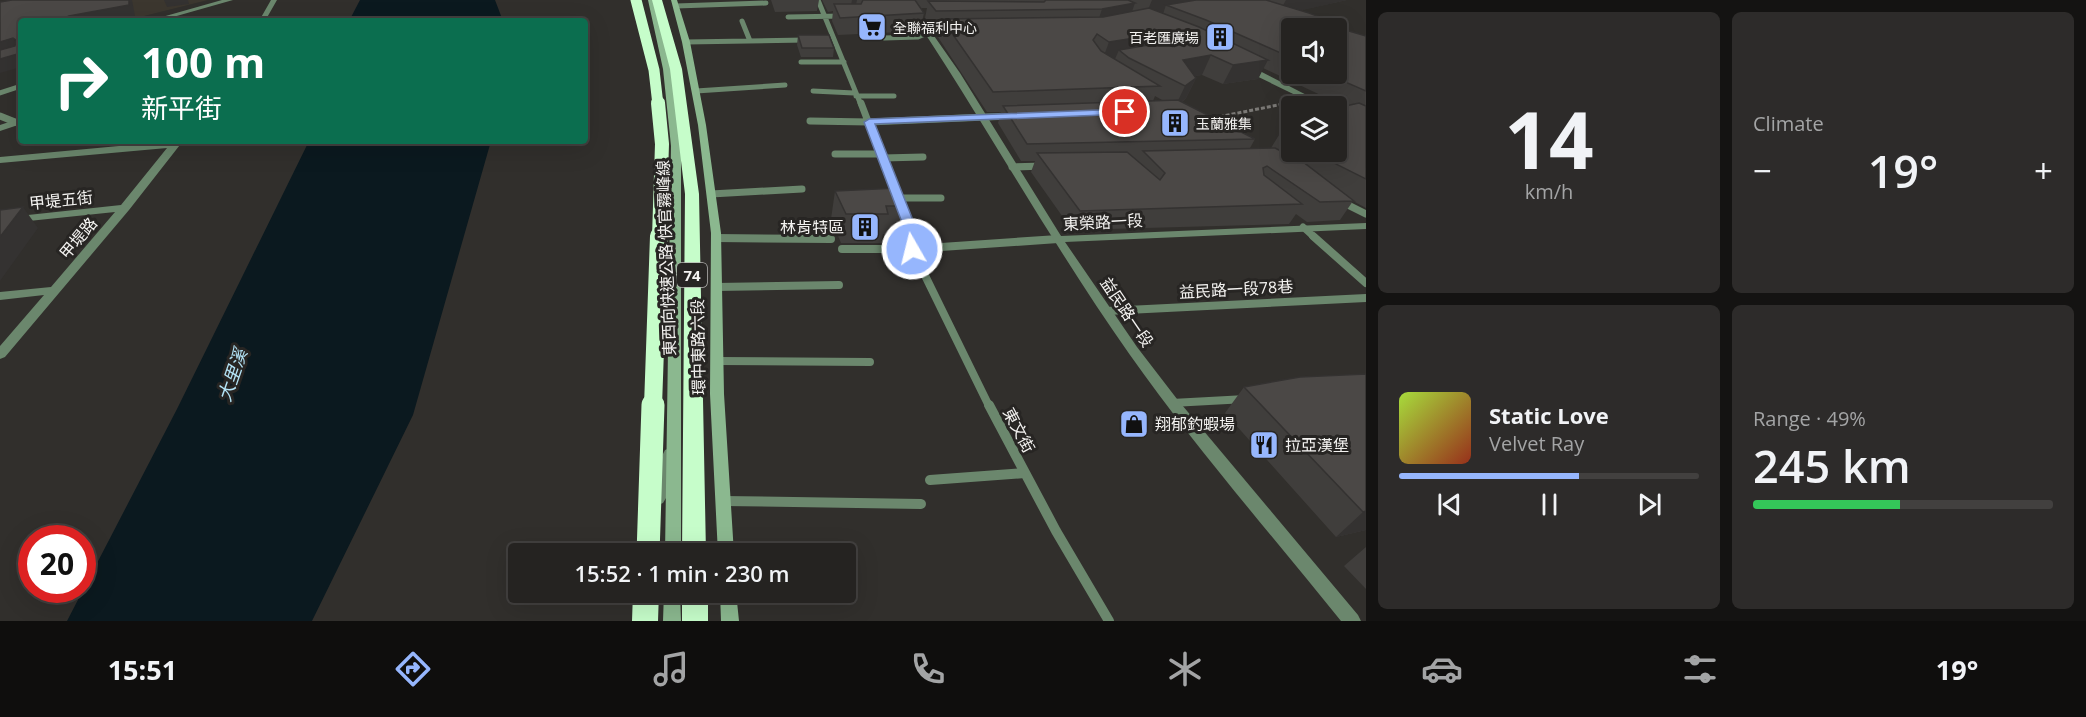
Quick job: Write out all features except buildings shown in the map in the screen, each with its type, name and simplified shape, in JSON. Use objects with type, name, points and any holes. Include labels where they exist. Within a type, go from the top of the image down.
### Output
[{"type":"highway","name":"東西向快速公路 快官霧峰線","points":[[636,0],[654,70],[662,144],[646,543]]},
{"type":"highway","name":"東西向快速公路 快官霧峰線","points":[[662,1],[676,69],[692,194],[694,543]]},
{"type":"highway","points":[[645,621],[646,603]]},
{"type":"highway","points":[[695,603],[695,621]]},
{"type":"street","points":[[164,18],[230,0]]},
{"type":"street","points":[[264,18],[274,0]]},
{"type":"street","name":"益民路一段","points":[[906,0],[920,13],[933,33],[1012,167],[1058,239],[1172,403],[1352,621]]},
{"type":"street","name":"環中東路六段","points":[[662,1],[686,42],[696,91],[711,194],[716,238],[725,543]]},
{"type":"street","name":"環中東路六段","points":[[662,1],[676,146],[673,543]]},
{"type":"street","points":[[1235,63],[1302,96]]},
{"type":"street","points":[[0,128],[18,122]]},
{"type":"street","points":[[0,160],[167,144]]},
{"type":"street","name":"甲堤路","points":[[0,354],[125,208],[176,144]]},
{"type":"street","name":"甲堤五街","points":[[0,221],[125,208]]},
{"type":"street","points":[[1294,220],[1303,227]]},
{"type":"street","name":"東榮路一段","points":[[1058,239],[1366,226]]},
{"type":"street","points":[[0,296],[55,290]]},
{"type":"street","name":"環中東路六段","points":[[649,543],[675,436]]},
{"type":"street","points":[[635,621],[637,603]]},
{"type":"street","points":[[672,603],[672,621]]},
{"type":"street","points":[[729,603],[730,621]]},
{"type":"lane","name":"東文街","points":[[818,0],[823,17],[844,62],[855,95],[869,122],[899,198],[912,233],[912,249],[976,382],[1109,621]]},
{"type":"lane","points":[[662,1],[766,3]]},
{"type":"lane","points":[[788,17],[847,16]]},
{"type":"lane","points":[[742,21],[750,41]]},
{"type":"lane","points":[[884,38],[918,37],[933,33]]},
{"type":"lane","points":[[686,42],[814,39]]},
{"type":"lane","points":[[824,39],[834,39]]},
{"type":"lane","points":[[801,62],[844,62]]},
{"type":"lane","points":[[696,91],[785,85]]},
{"type":"lane","points":[[0,93],[18,87]]},
{"type":"lane","points":[[813,91],[894,96]]},
{"type":"lane","points":[[0,116],[18,122]]},
{"type":"lane","points":[[810,121],[869,122],[1019,116]]},
{"type":"lane","points":[[835,154],[923,157]]},
{"type":"lane","points":[[1012,167],[1055,165]]},
{"type":"lane","points":[[711,194],[802,189]]},
{"type":"lane","points":[[899,198],[941,198]]},
{"type":"lane","points":[[1335,198],[1366,214]]},
{"type":"lane","points":[[1303,227],[1366,283]]},
{"type":"lane","points":[[716,238],[831,238]]},
{"type":"lane","name":"東榮路一段","points":[[842,249],[912,249],[1058,239]]},
{"type":"lane","points":[[717,287],[840,285]]},
{"type":"lane","name":"益民路一段78巷","points":[[1107,311],[1366,298]]},
{"type":"lane","points":[[718,361],[870,362]]},
{"type":"lane","points":[[1172,403],[1255,399]]},
{"type":"lane","points":[[930,480],[1025,473]]},
{"type":"lane","points":[[723,501],[921,504]]},
{"type":"path","points":[[1203,120],[1281,104]]},
{"type":"shaded area","points":[[12,0],[208,0],[136,18],[18,18],[18,25],[0,52],[0,2]]},
{"type":"water","points":[[360,0],[495,0],[502,18],[351,18]]},
{"type":"water","name":"大里溪","points":[[308,144],[490,144],[413,415],[312,621],[67,621],[76,603],[96,603],[96,565],[177,409]]},
{"type":"place","name":"全聯福利中心","points":[[872,27]]},
{"type":"place","name":"百老匯廣場","points":[[1220,37]]},
{"type":"place","name":"玉蘭雅集","points":[[1175,123]]},
{"type":"place","name":"林肯特區","points":[[865,227]]},
{"type":"place","name":"翔郁釣蝦場","points":[[1134,424]]},
{"type":"place","name":"拉亞漢堡","points":[[1264,445]]},
{"type":"route","points":[[912,249],[912,233],[869,122],[1125,112]]}]
